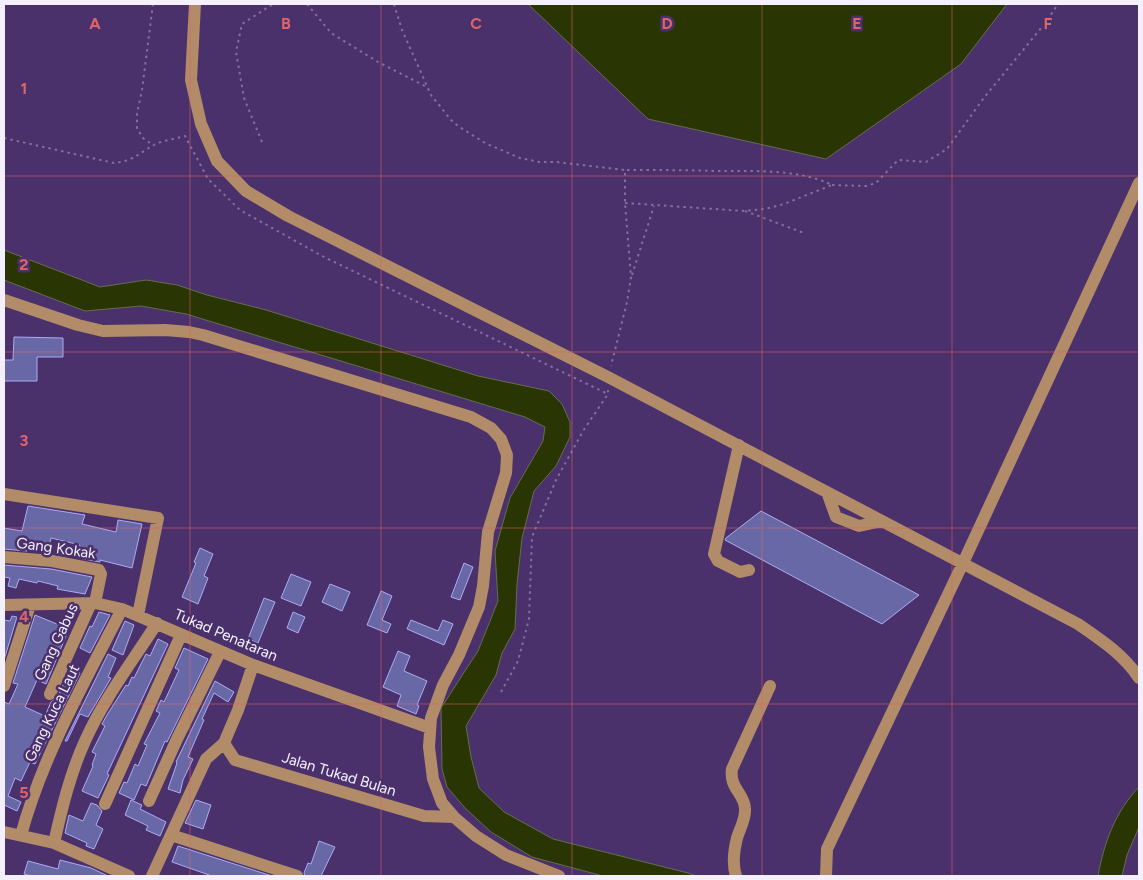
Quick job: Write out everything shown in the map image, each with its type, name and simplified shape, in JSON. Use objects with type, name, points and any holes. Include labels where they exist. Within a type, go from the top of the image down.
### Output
[{"type":"street","points":[[195,4],[190,80],[201,124],[217,161],[246,191],[288,216],[608,377],[1078,624],[1105,643],[1133,669],[1139,678]]},
{"type":"street","points":[[826,876],[826,849],[963,563],[1139,184]]},
{"type":"street","points":[[6,302],[103,331],[165,330],[203,335],[471,417],[497,433],[506,450],[506,473],[488,532],[481,598],[472,628],[439,695],[430,728],[433,779],[442,802],[454,817],[476,836],[506,855],[558,876]]},
{"type":"street","points":[[739,445],[714,554],[718,561],[740,572],[749,570]]},
{"type":"street","points":[[827,492],[836,517],[859,526],[882,521]]},
{"type":"street","points":[[4,494],[158,518],[138,614]]},
{"type":"street","name":"Gang Kokak","points":[[4,557],[52,561],[99,570],[101,574],[93,603]]},
{"type":"street","name":"Tukad Penataran","points":[[4,604],[93,603],[122,608],[253,665],[430,728]]},
{"type":"street","name":"Gang Gabus","points":[[50,694],[93,603]]},
{"type":"street","points":[[4,686],[30,605]]},
{"type":"street","name":"Gang Kuca Laut","points":[[20,835],[46,761],[122,608]]},
{"type":"street","points":[[54,844],[72,774],[85,740],[102,709],[157,624]]},
{"type":"street","points":[[104,804],[181,635]]},
{"type":"street","points":[[150,801],[177,739],[220,652]]},
{"type":"street","points":[[152,876],[206,759],[224,743],[238,710],[253,665]]},
{"type":"street","points":[[736,876],[733,866],[737,838],[745,816],[745,806],[730,779],[732,769],[770,686]]},
{"type":"street","name":"Jalan Tukad Bulan","points":[[224,743],[235,760],[424,816],[454,817]]},
{"type":"street","points":[[4,833],[54,844],[129,876]]},
{"type":"street","points":[[171,835],[297,876]]},
{"type":"path","points":[[153,4],[137,114],[137,129],[144,139],[153,145]]},
{"type":"path","points":[[262,142],[244,98],[236,52],[242,24],[273,4]]},
{"type":"path","points":[[307,4],[331,33],[378,62],[428,87]]},
{"type":"path","points":[[394,4],[402,30],[428,87],[451,120],[485,143],[520,158],[539,162],[556,162],[626,170],[762,171],[799,175],[824,181],[832,185]]},
{"type":"path","points":[[625,203],[744,211],[765,209],[784,204],[832,185],[866,186],[876,183],[898,160],[926,162],[947,149],[983,99],[1046,22],[1058,4]]},
{"type":"path","points":[[4,138],[114,163],[126,162],[153,145],[185,136],[208,178],[240,210],[324,257],[608,394]]},
{"type":"path","points":[[626,170],[625,203],[631,277]]},
{"type":"path","points":[[501,692],[518,661],[528,619],[532,537],[556,480],[583,431],[608,394],[608,377],[627,302],[631,277],[654,206]]},
{"type":"path","points":[[744,211],[804,233]]},
{"type":"shaded area","points":[[528,4],[1007,4],[961,64],[826,159],[648,119]]},
{"type":"shaded area","points":[[4,250],[100,287],[146,280],[177,285],[207,295],[266,310],[478,376],[549,391],[562,404],[570,422],[570,437],[556,466],[534,491],[522,538],[515,629],[502,653],[496,675],[466,726],[479,788],[504,812],[553,839],[696,876],[603,876],[532,857],[491,832],[465,808],[447,787],[442,769],[441,708],[478,651],[498,601],[495,551],[510,498],[543,441],[545,427],[525,417],[186,314],[141,306],[85,311],[4,280]]},
{"type":"shaded area","points":[[1139,787],[1139,827],[1127,855],[1122,876],[1098,876],[1107,840],[1117,817]]},
{"type":"building","points":[[14,337],[63,338],[63,357],[37,357],[37,381],[4,381],[4,360],[13,360]]},
{"type":"building","points":[[28,506],[85,515],[82,524],[116,532],[118,520],[142,524],[132,568],[100,560],[100,562],[79,558],[80,545],[51,538],[48,550],[28,547],[27,551],[4,549],[4,528],[22,531]]},
{"type":"building","points":[[761,511],[919,595],[882,624],[725,540]]},
{"type":"building","points":[[200,548],[213,554],[204,576],[208,578],[198,604],[182,597]]},
{"type":"building","points":[[464,563],[473,567],[460,600],[451,597]]},
{"type":"building","points":[[4,565],[51,569],[92,577],[85,594],[57,589],[58,586],[38,581],[37,583],[19,579],[16,588],[8,586],[10,578],[4,577]]},
{"type":"building","points":[[291,574],[311,582],[301,606],[281,598]]},
{"type":"building","points":[[330,584],[350,592],[342,611],[322,602]]},
{"type":"building","points":[[381,591],[392,596],[382,620],[391,624],[387,633],[367,625]]},
{"type":"building","points":[[264,598],[275,602],[258,643],[248,639]]},
{"type":"building","points":[[99,612],[110,615],[90,653],[80,648]]},
{"type":"building","points":[[293,612],[305,617],[298,633],[287,628]]},
{"type":"building","points":[[35,615],[69,629],[46,684],[37,680],[25,707],[45,716],[51,702],[57,698],[73,669],[80,673],[35,764],[30,762],[21,781],[15,778],[8,796],[21,802],[17,811],[4,805],[4,702],[9,704],[18,684],[13,683]]},
{"type":"building","points":[[12,616],[17,617],[4,660],[4,620],[10,621]]},
{"type":"building","points":[[411,620],[438,631],[443,620],[453,624],[444,645],[407,629]]},
{"type":"building","points":[[125,621],[134,625],[123,655],[112,650]]},
{"type":"building","points":[[158,639],[168,644],[107,774],[109,775],[98,798],[82,791],[93,766],[96,754],[92,752],[105,726],[102,724],[126,685],[128,686],[132,677],[134,678],[146,654],[150,656]]},
{"type":"building","points":[[184,648],[208,659],[167,742],[165,741],[146,786],[141,784],[134,800],[119,793],[124,782],[127,783],[135,764],[138,766],[147,745],[144,744],[160,713],[156,711],[161,700],[164,702],[179,670],[175,668]]},
{"type":"building","points":[[398,651],[410,656],[404,671],[427,681],[417,705],[419,706],[416,714],[397,706],[401,695],[383,687]]},
{"type":"building","points":[[108,654],[116,658],[108,677],[111,678],[88,717],[80,714],[67,741],[65,741]]},
{"type":"building","points":[[215,681],[234,692],[228,702],[214,693],[188,757],[193,759],[183,780],[180,793],[168,789],[176,762]]},
{"type":"building","points":[[131,800],[142,805],[140,809],[166,822],[160,836],[146,830],[148,826],[125,815]]},
{"type":"building","points":[[196,800],[211,805],[203,829],[185,823]]},
{"type":"building","points":[[91,803],[97,805],[102,811],[96,825],[103,829],[94,849],[86,846],[87,843],[65,833],[69,815],[83,821]]},
{"type":"building","points":[[319,841],[335,847],[321,876],[305,876],[304,873],[308,863],[311,864]]},
{"type":"building","points":[[178,846],[272,876],[212,876],[172,862]]},
{"type":"building","points":[[60,860],[91,868],[108,876],[32,876],[24,874],[28,861],[58,869]]}]
